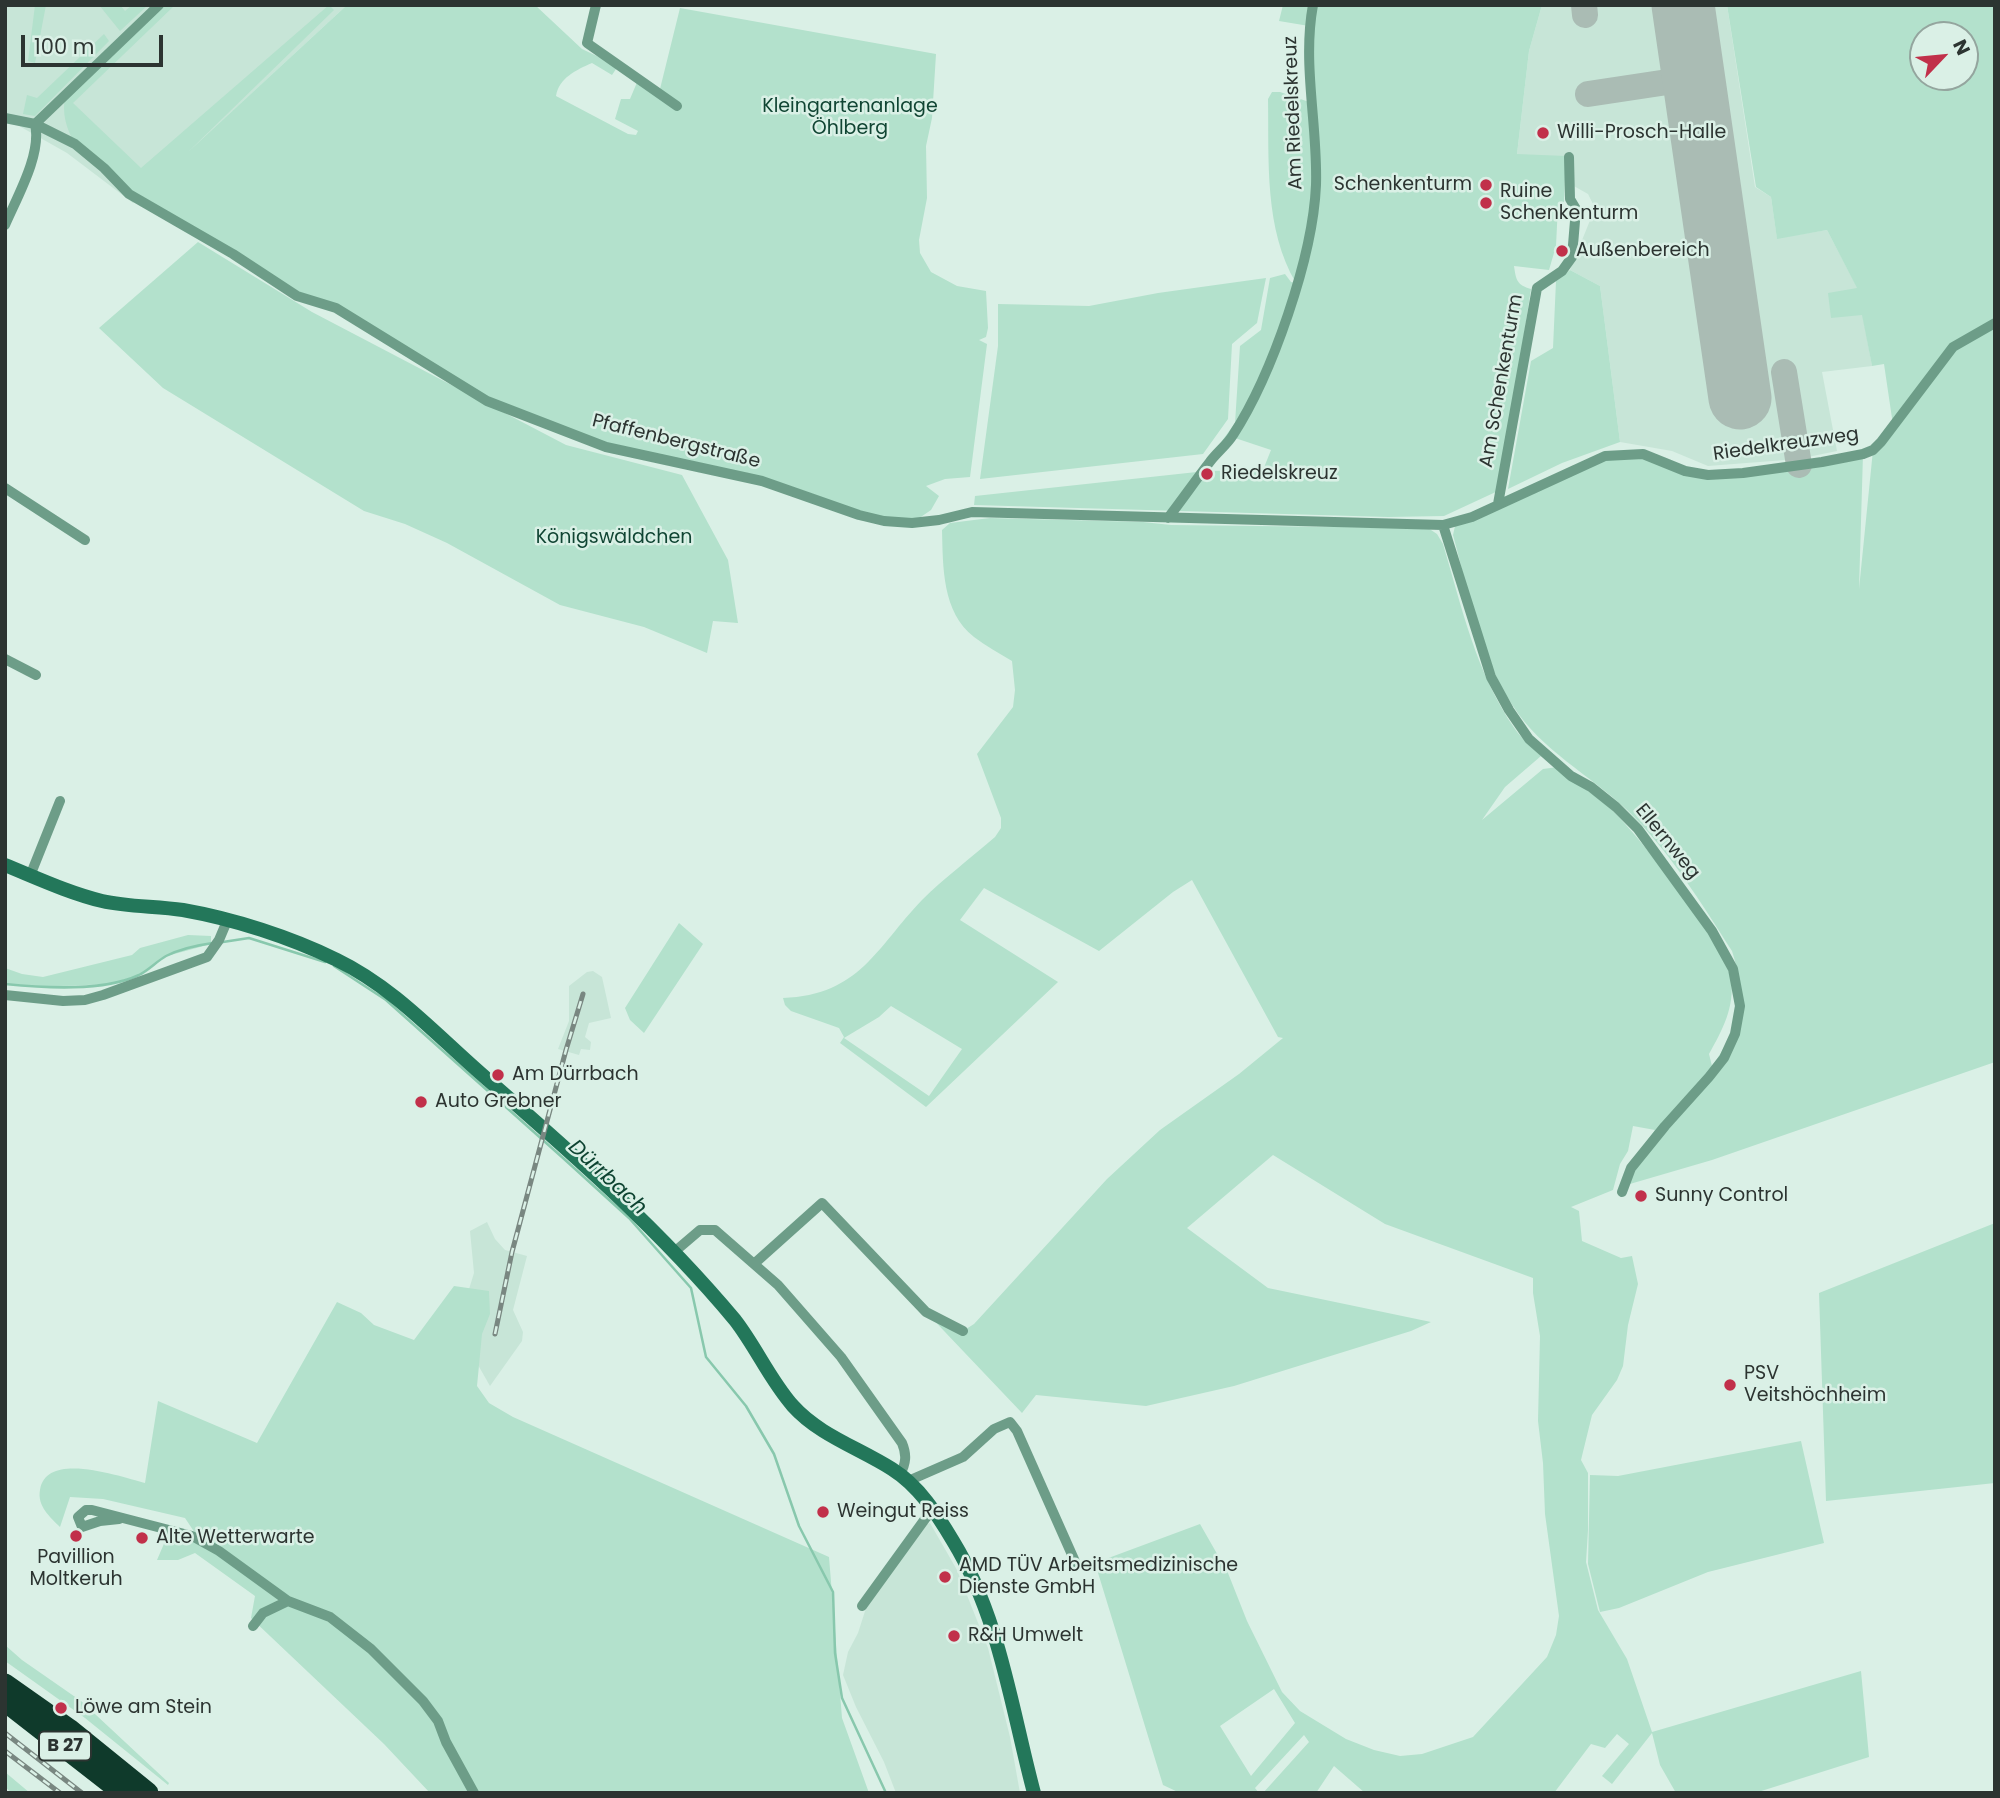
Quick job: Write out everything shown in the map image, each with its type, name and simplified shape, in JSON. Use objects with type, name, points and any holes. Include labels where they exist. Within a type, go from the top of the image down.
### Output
[{"type":"highway","name":"B 27","points":[[5,1684],[69,1729],[148,1793]]},
{"type":"highway","name":"B 27","points":[[5,1701],[123,1793]]},
{"type":"street","points":[[5,225],[24,181],[38,138],[35,124],[159,5]]},
{"type":"street","points":[[596,5],[587,43],[677,106]]},
{"type":"street","name":"Am Riedelskreuz","points":[[1168,518],[1210,461],[1232,437],[1248,408],[1267,366],[1297,284],[1311,230],[1316,187],[1309,26],[1313,5]]},
{"type":"street","name":"Pfaffenbergstraße","points":[[5,118],[35,124],[75,144],[129,194],[233,254],[297,296],[336,309],[488,401],[606,447],[762,481],[884,521],[912,523],[972,512],[1168,518]]},
{"type":"street","name":"Am Schenkenturm","points":[[1498,504],[1536,288],[1562,271],[1572,257],[1576,209],[1570,199],[1569,157]]},
{"type":"street","name":"Riedelkreuzweg","points":[[1443,525],[1472,517],[1605,456],[1643,454],[1685,471],[1708,475],[1743,473],[1863,454],[1881,442],[1953,347],[1995,323]]},
{"type":"street","points":[[5,488],[85,540]]},
{"type":"street","points":[[1168,518],[1443,525]]},
{"type":"street","name":"Ellernweg","points":[[1443,525],[1491,677],[1509,710],[1529,739],[1571,776],[1608,800],[1638,829],[1712,931],[1733,969],[1740,1006],[1735,1034],[1724,1058],[1631,1168],[1622,1192]]},
{"type":"street","points":[[5,659],[36,675]]},
{"type":"street","points":[[30,876],[60,801]]},
{"type":"street","points":[[5,866],[105,902],[180,910],[227,921],[335,959],[377,983],[402,1002],[602,1181],[736,1322],[794,1408],[830,1435],[904,1478],[933,1510],[980,1591],[1000,1651],[1034,1793]]},
{"type":"street","points":[[5,995],[51,1000],[85,1000],[103,995],[207,957],[217,945],[227,921]]},
{"type":"street","points":[[755,1263],[822,1203],[926,1311],[963,1331]]},
{"type":"street","points":[[673,1253],[700,1230],[709,1228],[721,1234],[778,1285],[841,1357],[902,1443],[906,1452],[904,1478]]},
{"type":"street","points":[[904,1478],[963,1457],[994,1429],[1010,1422],[1017,1431],[1077,1566]]},
{"type":"street","points":[[862,1606],[933,1510]]},
{"type":"street","points":[[118,1518],[192,1536],[219,1551],[288,1601],[330,1617],[371,1649],[438,1721],[446,1742],[474,1793]]},
{"type":"street","points":[[253,1626],[263,1613],[288,1601]]},
{"type":"shaded area","points":[[5,5],[347,5],[133,203],[67,153],[5,118]]},
{"type":"shaded area","name":"Schenkenturm","points":[[1542,5],[1727,5],[1755,187],[1771,197],[1777,238],[1827,230],[1858,289],[1872,366],[1822,372],[1837,451],[1798,459],[1708,466],[1672,451],[1620,442],[1600,286],[1570,270],[1595,208],[1588,194],[1517,154],[1529,51]]},
{"type":"shaded area","points":[[593,971],[602,977],[611,1018],[589,1023],[585,1037],[591,1042],[590,1050],[581,1049],[579,1055],[558,1049],[569,1021],[569,986],[587,972]]},
{"type":"shaded area","points":[[487,1222],[495,1239],[505,1250],[527,1256],[513,1310],[523,1332],[522,1341],[490,1386],[457,1328],[474,1273],[470,1231]]},
{"type":"shaded area","points":[[930,1523],[957,1570],[988,1648],[1010,1737],[1020,1793],[896,1793],[843,1675],[848,1652],[858,1633],[867,1605]]},
{"type":"green space","points":[[35,5],[46,5],[35,63],[28,61]]},
{"type":"green space","points":[[99,5],[120,5],[125,11],[132,5],[148,5],[120,31]]},
{"type":"green space","name":"Kleingartenanlage Öhlberg","points":[[159,5],[175,5],[73,103],[141,168],[329,5],[334,10],[188,152],[347,5],[535,5],[582,49],[618,66],[612,75],[592,63],[564,79],[556,96],[628,134],[636,135],[638,131],[615,119],[621,99],[630,99],[638,80],[659,93],[680,8],[936,54],[932,118],[926,146],[927,198],[919,240],[920,253],[931,272],[957,286],[986,291],[988,328],[986,337],[979,340],[987,344],[970,477],[945,479],[926,486],[939,496],[931,510],[912,523],[884,521],[762,481],[606,447],[487,401],[336,309],[297,296],[129,194],[75,144],[72,138],[64,115],[65,96]]},
{"type":"green space","points":[[1283,5],[1542,5],[1529,51],[1517,154],[1566,156],[1564,202],[1558,205],[1556,246],[1549,270],[1514,266],[1518,281],[1531,289],[1500,490],[1444,516],[1388,517],[974,505],[975,496],[1206,471],[1263,470],[1271,450],[1232,437],[1219,445],[1235,423],[1240,346],[1261,330],[1270,278],[1285,274],[1291,282],[1296,283],[1278,240],[1273,217],[1268,99],[1272,92],[1280,92],[1312,103],[1309,26],[1279,21]]},
{"type":"green space","points":[[1727,5],[1995,5],[1995,1062],[1712,1160],[1623,1186],[1628,1167],[1655,1130],[1633,1126],[1628,1151],[1620,1164],[1613,1190],[1571,1207],[1579,1211],[1582,1241],[1621,1258],[1632,1256],[1638,1284],[1628,1325],[1623,1366],[1617,1380],[1592,1415],[1581,1460],[1588,1473],[1586,1562],[1598,1610],[1627,1659],[1652,1732],[1861,1671],[1869,1757],[1755,1793],[1676,1793],[1660,1765],[1652,1733],[1612,1784],[1602,1776],[1629,1744],[1617,1734],[1605,1748],[1591,1744],[1554,1793],[1365,1793],[1334,1766],[1316,1793],[1263,1793],[1309,1742],[1304,1735],[1255,1788],[1259,1793],[1180,1793],[1163,1785],[1095,1563],[1200,1524],[1228,1573],[1247,1621],[1282,1692],[1300,1711],[1346,1739],[1374,1750],[1400,1756],[1422,1754],[1473,1737],[1547,1657],[1556,1635],[1559,1616],[1545,1514],[1538,1421],[1540,1336],[1533,1278],[1385,1224],[1273,1155],[1187,1228],[1268,1288],[1431,1322],[1411,1331],[1234,1386],[1146,1406],[1036,1395],[1022,1413],[926,1312],[963,1331],[974,1324],[1107,1179],[1160,1130],[1239,1074],[1283,1038],[1278,1037],[1192,880],[1099,951],[984,888],[960,920],[1058,982],[926,1107],[840,1043],[844,1037],[839,1028],[791,1011],[785,1005],[783,998],[809,995],[831,988],[864,966],[922,900],[995,837],[1001,828],[1001,818],[977,754],[1013,707],[1015,690],[1012,661],[974,637],[963,627],[956,615],[946,588],[942,530],[950,523],[990,518],[1171,525],[1428,528],[1437,534],[1443,544],[1471,640],[1490,685],[1515,729],[1541,756],[1505,787],[1482,820],[1543,769],[1558,767],[1625,823],[1698,917],[1714,942],[1731,979],[1729,1009],[1723,1028],[1709,1054],[1712,1066],[1728,1039],[1737,1011],[1738,981],[1732,951],[1684,877],[1657,842],[1627,810],[1538,736],[1513,706],[1483,645],[1453,535],[1455,526],[1613,457],[1643,454],[1708,475],[1863,454],[1859,589],[1873,450],[1893,425],[1884,364],[1872,366],[1862,315],[1831,318],[1828,293],[1857,288],[1827,230],[1777,239],[1771,197],[1756,187]],"holes":[[[891,1006],[962,1049],[929,1096],[844,1038],[879,1017]],[[1274,1689],[1295,1723],[1251,1776],[1220,1726]]]},
{"type":"green space","points":[[104,34],[109,41],[35,116],[23,114],[27,95],[37,98]]},
{"type":"green space","name":"Königswäldchen","points":[[198,242],[312,312],[566,445],[682,475],[728,560],[738,623],[713,621],[707,653],[644,627],[560,605],[447,543],[405,524],[364,511],[163,388],[99,328]]},
{"type":"green space","points":[[1570,270],[1600,286],[1620,442],[1562,463],[1508,489],[1531,361],[1553,348],[1556,281]]},
{"type":"green space","points":[[1266,278],[1257,323],[1232,344],[1228,419],[1203,454],[980,479],[998,346],[998,304],[1089,306]]},
{"type":"green space","points":[[679,923],[703,944],[644,1033],[630,1020],[625,1008]]},
{"type":"green space","points":[[188,935],[211,936],[211,944],[167,956],[140,975],[109,984],[39,987],[5,984],[5,968],[43,977],[132,955],[140,948]]},
{"type":"green space","points":[[1995,1223],[1995,1483],[1826,1501],[1819,1293]]},
{"type":"green space","points":[[454,1286],[489,1291],[490,1314],[482,1334],[477,1386],[489,1403],[513,1417],[829,1557],[842,1718],[869,1793],[430,1793],[384,1744],[251,1618],[255,1596],[195,1553],[178,1560],[157,1560],[166,1539],[195,1533],[185,1518],[103,1499],[70,1497],[60,1527],[42,1506],[40,1490],[45,1478],[56,1471],[86,1469],[145,1483],[158,1401],[257,1443],[337,1302],[361,1313],[374,1325],[414,1340]]},
{"type":"green space","points":[[1801,1441],[1824,1543],[1708,1572],[1619,1608],[1600,1612],[1588,1564],[1590,1475],[1618,1476]]},
{"type":"green space","points":[[5,1645],[81,1701],[169,1783],[168,1785],[85,1718],[5,1661]]},
{"type":"green space","points":[[5,1772],[30,1793],[12,1793],[5,1787]]},
{"type":"waterway","name":"Dürrbach","points":[[223,942],[249,938],[325,962]]},
{"type":"waterway","name":"Dürrbach","points":[[5,984],[55,987],[108,984],[139,975],[171,954],[213,943]]},
{"type":"waterway","name":"Dürrbach","points":[[334,966],[386,1000],[563,1158],[629,1218],[691,1288],[706,1357],[746,1406],[774,1454],[799,1526],[833,1592],[835,1653],[842,1698],[886,1793]]},
{"type":"taxiway","points":[[1584,5],[1585,15]]},
{"type":"taxiway","points":[[1588,94],[1694,78]]},
{"type":"taxiway","points":[[1733,356],[1750,354]]},
{"type":"taxiway","points":[[1784,372],[1799,465]]},
{"type":"runway","points":[[1683,5],[1740,398]]},
{"type":"railway","points":[[495,1334],[512,1252],[583,994]]},
{"type":"railway","points":[[5,1733],[82,1793]]},
{"type":"railway","points":[[5,1751],[60,1793]]},
{"type":"place","name":"Willi-Prosch-Halle","points":[[1543,133]]},
{"type":"place","name":"Schenkenturm","points":[[1486,185]]},
{"type":"place","name":"Ruine Schenkenturm","points":[[1486,203]]},
{"type":"place","name":"Außenbereich","points":[[1562,251]]},
{"type":"place","name":"Riedelskreuz","points":[[1207,474]]},
{"type":"place","name":"Am Dürrbach","points":[[498,1075]]},
{"type":"place","name":"Auto Grebner","points":[[421,1102]]},
{"type":"place","name":"Sunny Control","points":[[1641,1196]]},
{"type":"place","name":"PSV Veitshöchheim","points":[[1730,1385]]},
{"type":"place","name":"Weingut Reiss","points":[[823,1512]]},
{"type":"place","name":"Pavillion Moltkeruh","points":[[76,1536]]},
{"type":"place","name":"Alte Wetterwarte","points":[[142,1538]]},
{"type":"place","name":"AMD TÜV Arbeitsmedizinische Dienste GmbH","points":[[945,1577]]},
{"type":"place","name":"R&H Umwelt","points":[[954,1636]]},
{"type":"place","name":"Löwe am Stein","points":[[61,1708]]}]
